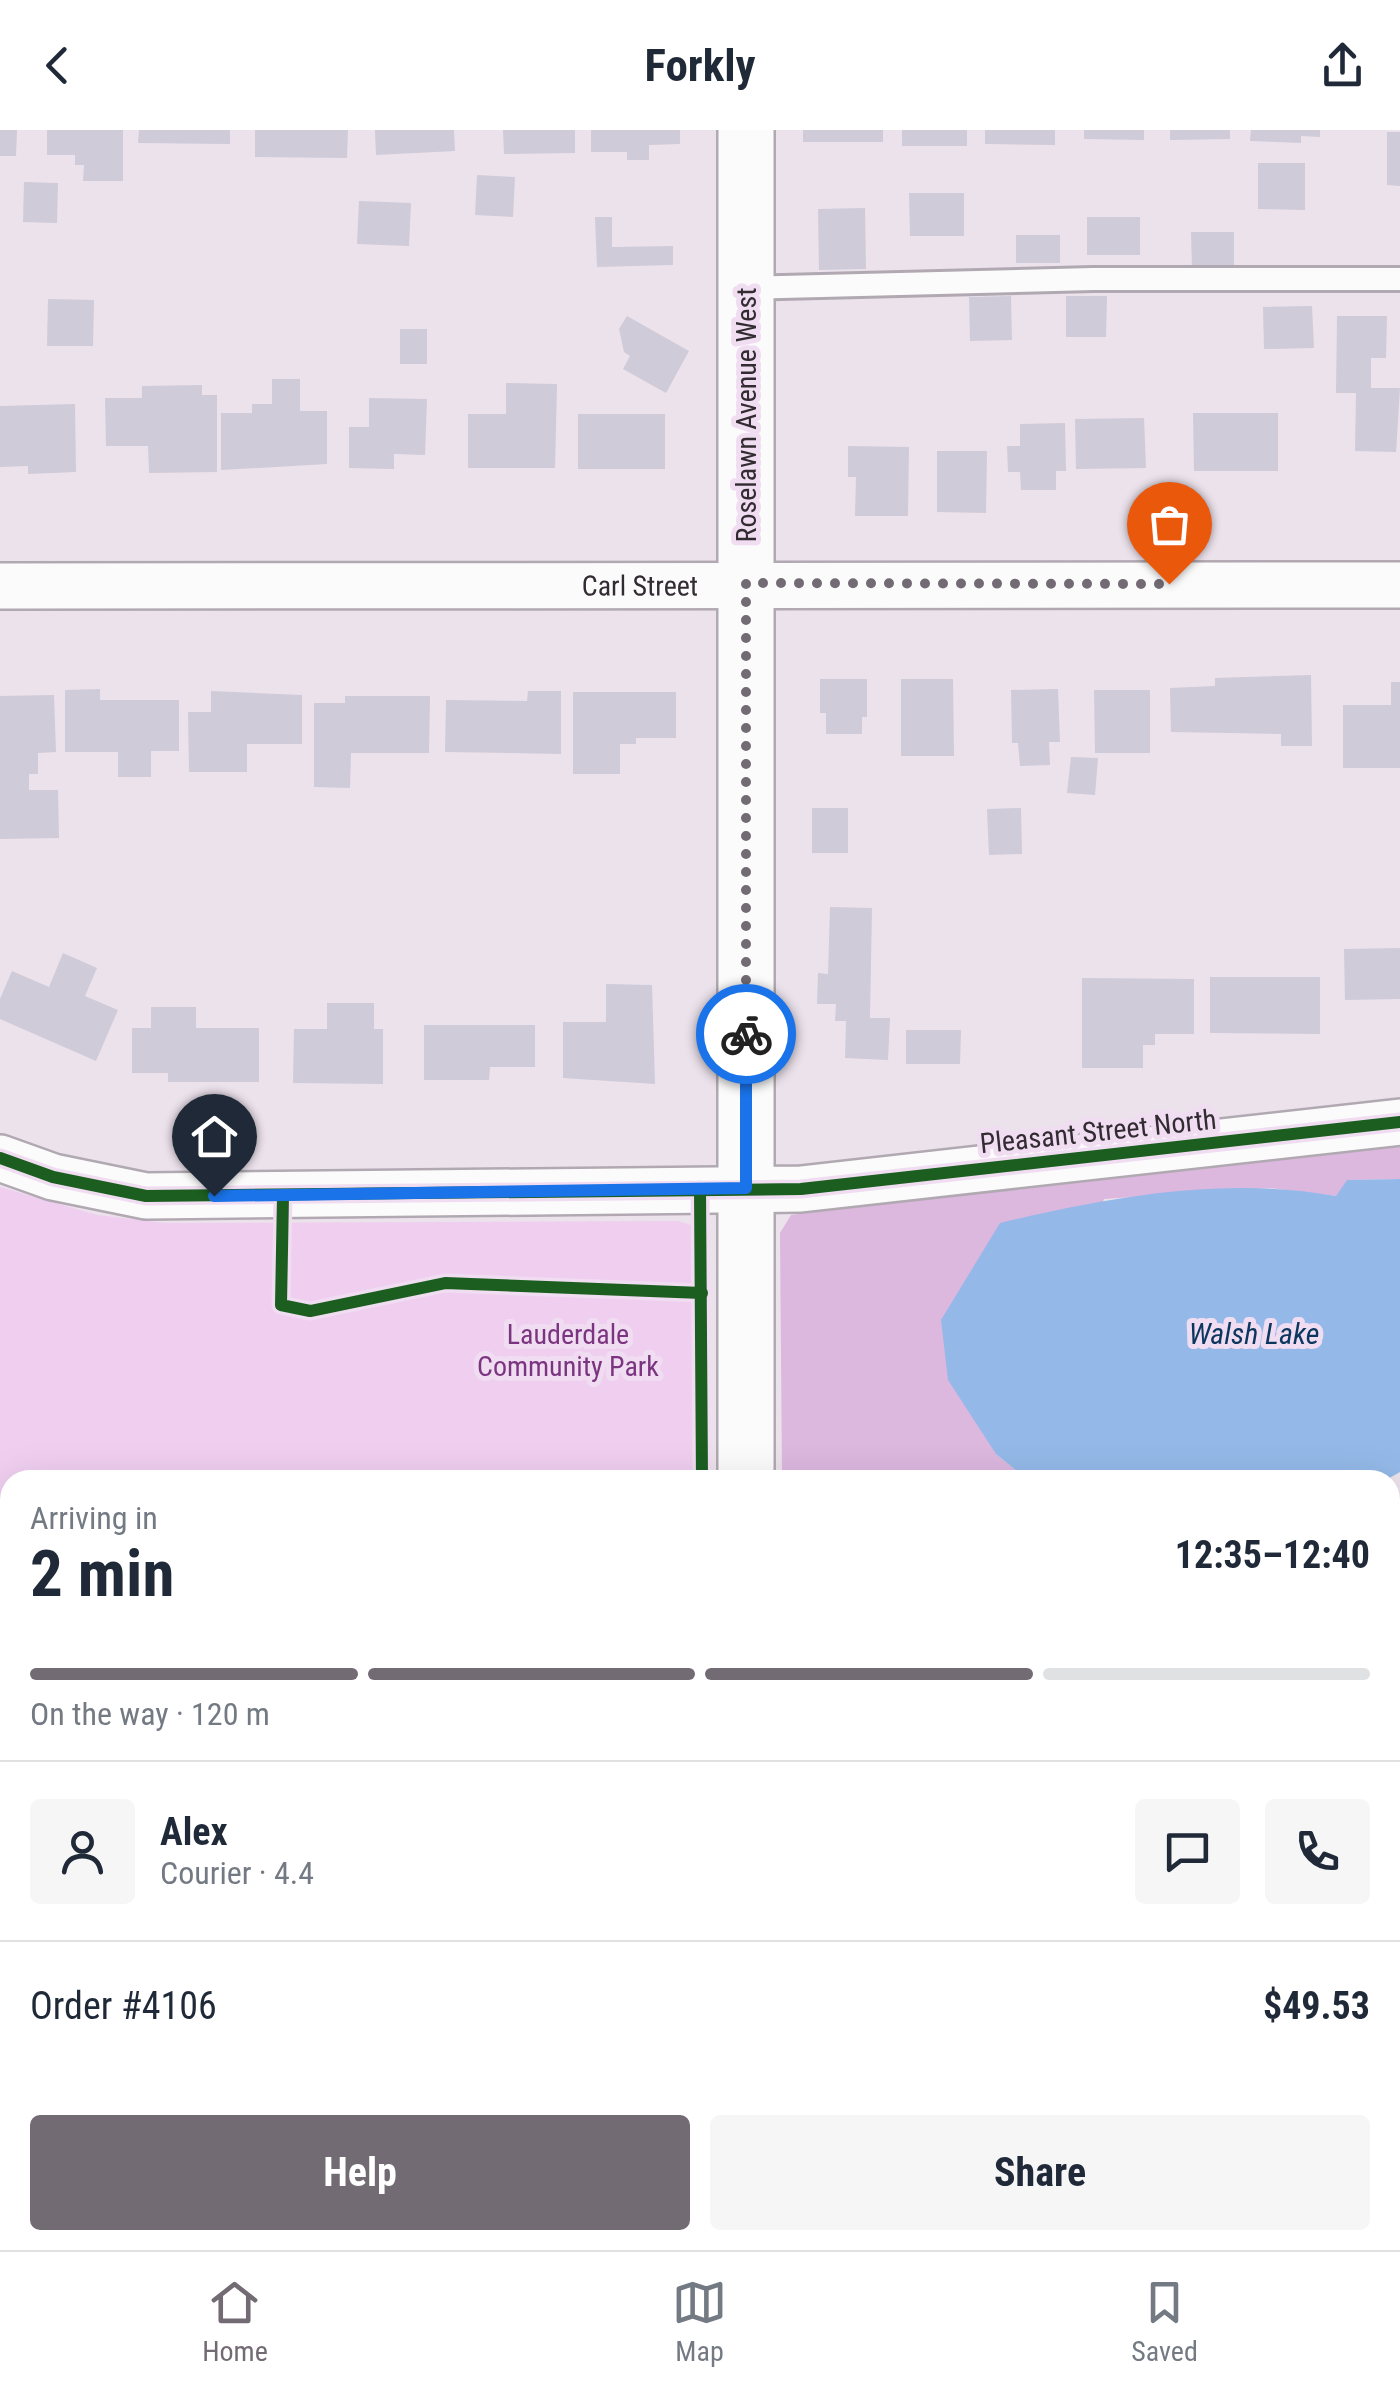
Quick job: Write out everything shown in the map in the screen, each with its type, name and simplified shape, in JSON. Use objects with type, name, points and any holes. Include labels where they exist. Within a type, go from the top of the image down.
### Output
[{"type":"street","name":"Roselawn Avenue West","points":[[746,130],[746,1470]]},
{"type":"street","name":"Carl Street","points":[[0,586],[1400,585]]},
{"type":"street","name":"Pleasant Street North","points":[[0,1158],[53,1177],[146,1196],[801,1189],[1400,1122]]},
{"type":"lane","points":[[746,288],[1093,280],[1400,279]]},
{"type":"green space","name":"Lauderdale Community Park","points":[[0,1187],[97,1215],[166,1223],[678,1221],[691,1225],[700,1352],[698,1470],[0,1470]]},
{"type":"shaded area","points":[[1400,1147],[1400,1179],[1348,1180],[1336,1196],[1270,1188],[1104,1199],[996,1454],[1016,1470],[782,1470],[780,1233],[791,1215],[1183,1163]]},
{"type":"water","name":"Walsh Lake","points":[[1400,1179],[1400,1470],[1016,1470],[996,1454],[948,1380],[941,1320],[1000,1223],[1167,1192],[1251,1188],[1336,1196],[1347,1180]]},
{"type":"building","points":[[0,130],[17,130],[16,156],[0,156]]},
{"type":"building","points":[[47,130],[123,130],[123,181],[83,181],[84,165],[75,165],[75,155],[47,155]]},
{"type":"building","points":[[139,130],[230,130],[230,144],[138,143]]},
{"type":"building","points":[[255,130],[348,130],[347,158],[255,157]]},
{"type":"building","points":[[375,130],[454,130],[455,151],[376,155]]},
{"type":"building","points":[[503,130],[575,130],[575,153],[504,154]]},
{"type":"building","points":[[591,130],[680,130],[680,144],[649,145],[649,160],[627,160],[627,152],[591,152]]},
{"type":"building","points":[[803,130],[883,130],[883,142],[803,142]]},
{"type":"building","points":[[902,130],[967,130],[967,146],[902,146]]},
{"type":"building","points":[[985,130],[1055,130],[1055,145],[985,144]]},
{"type":"building","points":[[1084,130],[1144,130],[1144,140],[1084,139]]},
{"type":"building","points":[[1170,130],[1230,130],[1230,139],[1170,140]]},
{"type":"building","points":[[1251,130],[1320,130],[1320,137],[1301,136],[1301,143],[1250,141]]},
{"type":"building","points":[[1387,132],[1400,132],[1400,186],[1387,185]]},
{"type":"building","points":[[1258,163],[1305,163],[1305,210],[1258,209]]},
{"type":"building","points":[[477,175],[515,177],[513,217],[475,215]]},
{"type":"building","points":[[24,182],[58,183],[57,223],[23,222]]},
{"type":"building","points":[[909,193],[964,193],[964,236],[910,236]]},
{"type":"building","points":[[359,201],[411,203],[409,246],[357,244]]},
{"type":"building","points":[[865,208],[866,269],[819,270],[818,209]]},
{"type":"building","points":[[595,217],[612,217],[612,247],[673,246],[673,265],[597,267]]},
{"type":"building","points":[[1087,217],[1140,217],[1140,255],[1087,255]]},
{"type":"building","points":[[1191,232],[1234,232],[1234,268],[1192,269]]},
{"type":"building","points":[[1016,235],[1060,235],[1060,263],[1016,263]]},
{"type":"building","points":[[1011,296],[1012,340],[970,341],[969,297]]},
{"type":"building","points":[[1066,296],[1107,296],[1106,337],[1066,337]]},
{"type":"building","points":[[48,299],[94,300],[93,346],[47,346]]},
{"type":"building","points":[[1312,306],[1314,348],[1264,349],[1263,307]]},
{"type":"building","points":[[627,316],[689,351],[666,393],[623,369],[630,356],[624,352],[619,329]]},
{"type":"building","points":[[1337,316],[1387,316],[1386,358],[1371,358],[1371,388],[1400,388],[1396,452],[1355,451],[1356,393],[1336,393]]},
{"type":"building","points":[[400,329],[427,329],[427,364],[400,364]]},
{"type":"building","points":[[272,379],[300,379],[300,411],[327,411],[327,464],[221,470],[221,413],[252,413],[252,404],[272,404]]},
{"type":"building","points":[[506,383],[557,384],[555,468],[468,468],[468,414],[506,414]]},
{"type":"building","points":[[202,385],[202,395],[217,395],[217,472],[149,473],[148,446],[106,446],[105,398],[142,398],[142,386]]},
{"type":"building","points":[[369,398],[427,399],[425,455],[394,454],[394,469],[349,468],[349,427],[369,427]]},
{"type":"building","points":[[75,404],[76,472],[28,474],[28,466],[0,467],[0,406]]},
{"type":"building","points":[[1193,413],[1278,413],[1278,471],[1194,471]]},
{"type":"building","points":[[578,414],[665,414],[665,469],[578,469]]},
{"type":"building","points":[[1144,418],[1146,468],[1076,469],[1075,419]]},
{"type":"building","points":[[1065,423],[1066,471],[1056,471],[1056,490],[1021,490],[1020,472],[1008,472],[1007,446],[1020,446],[1020,424]]},
{"type":"building","points":[[848,446],[909,447],[908,516],[855,516],[856,477],[848,477]]},
{"type":"building","points":[[937,451],[987,451],[986,513],[937,512]]},
{"type":"building","points":[[1311,675],[1312,746],[1281,746],[1281,734],[1171,732],[1170,688],[1215,686],[1215,678]]},
{"type":"building","points":[[820,679],[867,679],[867,717],[862,717],[862,734],[826,734],[826,713],[820,713]]},
{"type":"building","points":[[901,679],[953,679],[954,756],[901,756]]},
{"type":"building","points":[[1391,682],[1400,682],[1400,768],[1343,768],[1343,705],[1391,705]]},
{"type":"building","points":[[100,689],[100,700],[179,700],[179,751],[151,751],[151,777],[118,777],[118,752],[65,752],[65,690]]},
{"type":"building","points":[[1058,689],[1060,742],[1049,742],[1050,765],[1020,766],[1018,743],[1012,743],[1011,690]]},
{"type":"building","points":[[1094,690],[1150,690],[1150,753],[1095,753]]},
{"type":"building","points":[[211,691],[302,695],[302,744],[247,744],[247,772],[189,772],[188,712],[211,712]]},
{"type":"building","points":[[528,691],[561,691],[561,754],[445,752],[446,700],[527,701]]},
{"type":"building","points":[[573,692],[676,692],[676,738],[636,738],[636,744],[620,744],[620,774],[573,774]]},
{"type":"building","points":[[54,695],[56,752],[38,753],[38,774],[29,774],[29,790],[58,790],[59,838],[0,839],[0,696]]},
{"type":"building","points":[[345,696],[430,696],[429,753],[351,753],[350,788],[314,787],[314,703],[345,703]]},
{"type":"building","points":[[1071,757],[1098,758],[1095,795],[1067,793]]},
{"type":"building","points":[[812,808],[848,808],[848,853],[812,853]]},
{"type":"building","points":[[1021,808],[1022,854],[989,855],[987,809]]},
{"type":"building","points":[[830,907],[872,908],[870,1018],[890,1018],[888,1060],[845,1058],[846,1021],[835,1021],[836,1004],[817,1004],[818,973],[828,974]]},
{"type":"building","points":[[1400,948],[1400,999],[1345,1000],[1344,949]]},
{"type":"building","points":[[63,953],[97,968],[85,996],[118,1010],[96,1061],[0,1019],[0,999],[12,971],[49,987]]},
{"type":"building","points":[[1210,977],[1320,977],[1320,1034],[1210,1033]]},
{"type":"building","points":[[1082,978],[1194,979],[1194,1034],[1155,1034],[1155,1045],[1143,1045],[1143,1068],[1082,1068]]},
{"type":"building","points":[[606,984],[652,985],[655,1084],[563,1078],[563,1022],[606,1022]]},
{"type":"building","points":[[327,1003],[374,1003],[374,1029],[383,1029],[383,1084],[293,1083],[294,1029],[327,1029]]},
{"type":"building","points":[[151,1007],[196,1007],[196,1028],[259,1028],[259,1082],[168,1082],[168,1073],[132,1073],[132,1028],[151,1028]]},
{"type":"building","points":[[424,1025],[535,1025],[535,1067],[490,1067],[489,1080],[424,1080]]},
{"type":"building","points":[[906,1030],[961,1030],[960,1064],[906,1064]]},
{"type":"cycle path","points":[[0,1158],[53,1177],[146,1196],[801,1189],[1400,1122]]},
{"type":"cycle path","points":[[700,1190],[702,1470]]},
{"type":"cycle path","points":[[283,1196],[281,1305],[310,1311],[445,1283],[702,1293]]},
{"type":"way so far","points":[[746,1034],[746,583],[1169,584]]},
{"type":"route","points":[[214,1196],[746,1188],[746,1034]]}]
